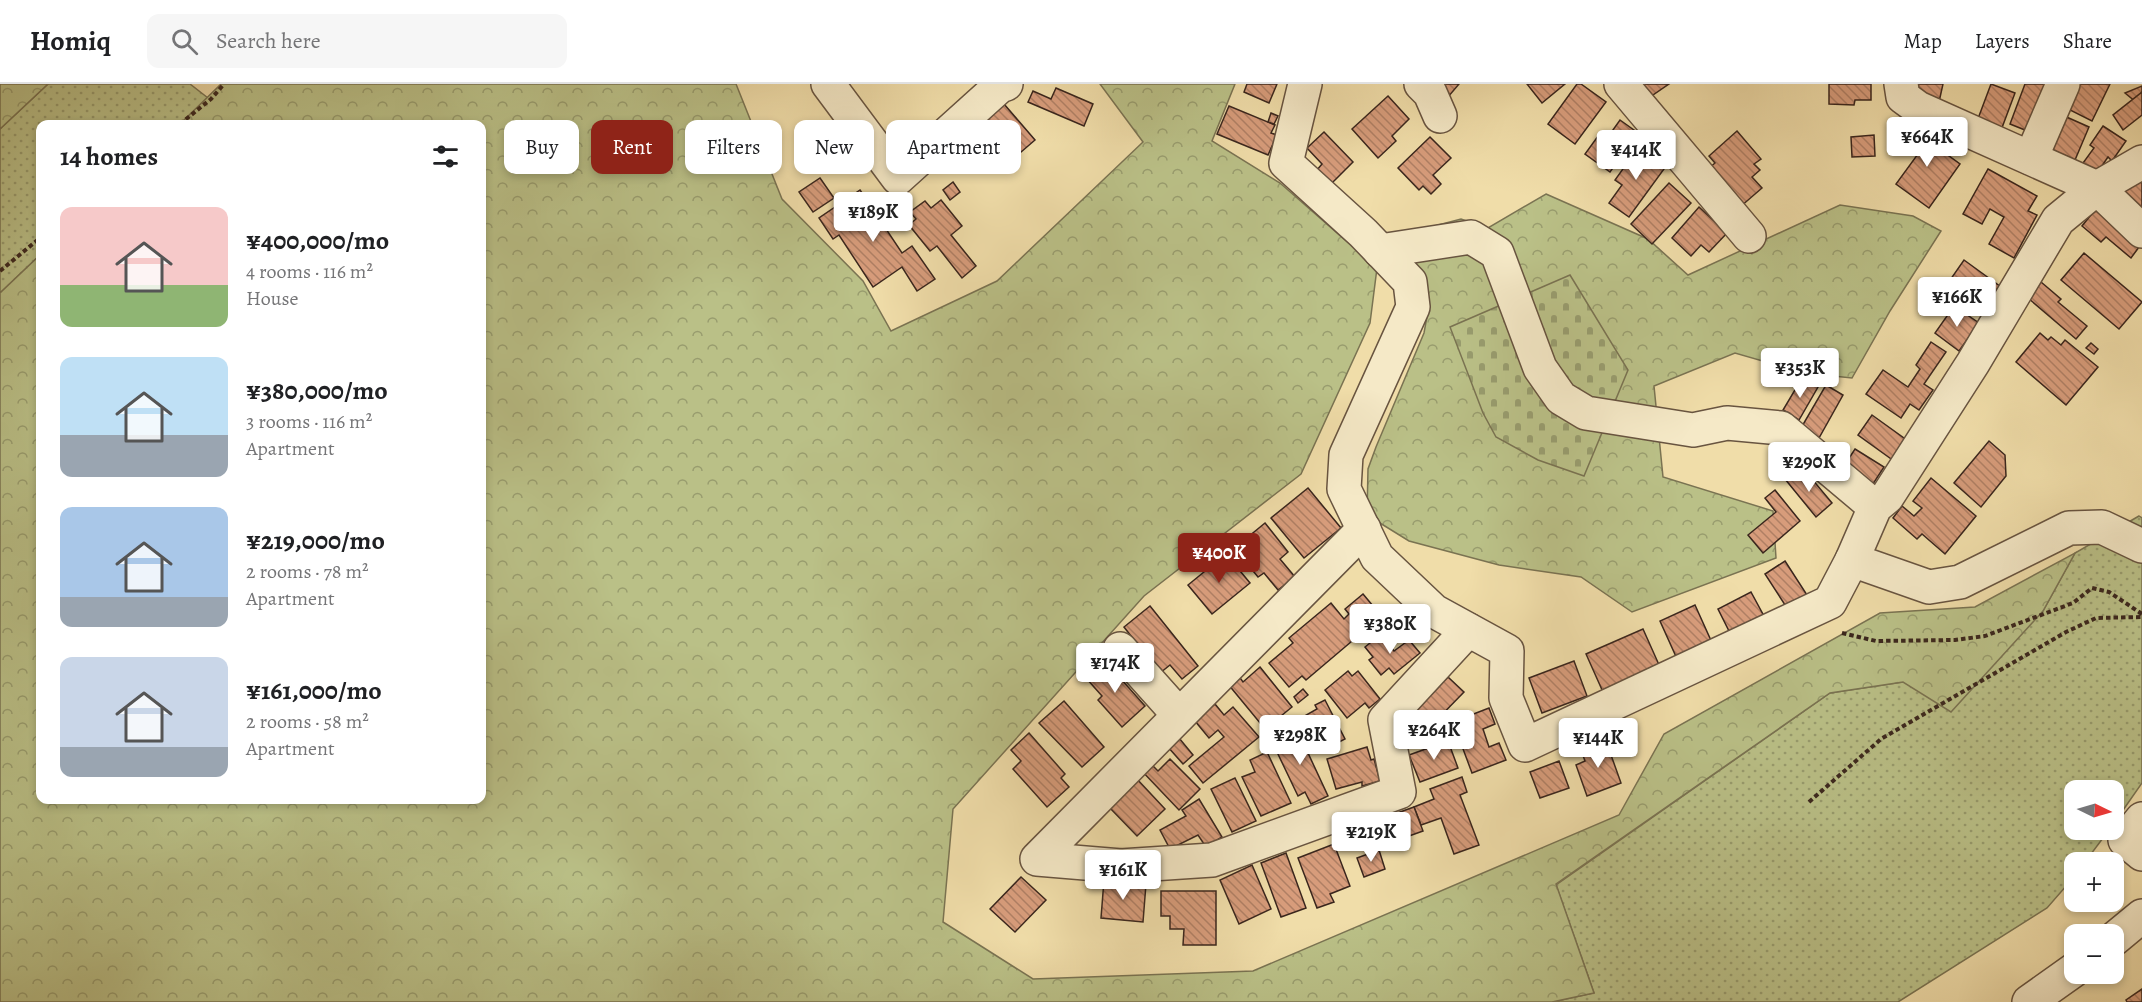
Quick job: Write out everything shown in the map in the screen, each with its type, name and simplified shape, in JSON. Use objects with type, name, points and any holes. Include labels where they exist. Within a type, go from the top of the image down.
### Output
[{"type":"street","points":[[828,84],[898,178],[999,85]]},
{"type":"street","points":[[1305,84],[1286,163],[1364,234],[1410,282],[1413,307],[1346,455],[1344,489],[1377,557],[1434,611],[1507,651],[1506,698],[1525,745],[1830,602],[1852,560],[1875,507],[1887,497],[1973,363],[2058,220],[2097,188],[2142,162]]},
{"type":"street","points":[[1421,84],[1430,93],[1440,116]]},
{"type":"street","points":[[1621,84],[1749,236]]},
{"type":"street","points":[[1901,84],[1903,97],[1918,108],[2097,188],[2142,231]]},
{"type":"street","points":[[2031,158],[2063,84]]},
{"type":"street","points":[[1380,251],[1471,237],[1497,253],[1540,368],[1561,398],[1586,413],[1693,430],[1727,423],[1781,428],[1875,507]]},
{"type":"street","points":[[1852,560],[1929,587],[1960,582],[2069,528],[2102,526],[2142,546]]},
{"type":"street","points":[[1364,529],[1037,859],[1121,866],[1212,860],[1399,792],[1385,720],[1468,630]]},
{"type":"street","points":[[1120,650],[1179,715]]},
{"type":"street","points":[[2142,819],[2125,840],[2142,855]]},
{"type":"street","points":[[2124,931],[2142,916]]},
{"type":"street","points":[[2029,1002],[2064,977]]},
{"type":"path","points":[[185,120],[211,99],[224,84]]},
{"type":"path","points":[[0,271],[36,241]]},
{"type":"path","points":[[1792,620],[1876,641],[1955,640],[1985,636],[2073,603],[2092,588],[2109,592],[2142,615]]},
{"type":"path","points":[[1809,802],[1881,739],[2066,632],[2096,618],[2142,615]]},
{"type":"green space","points":[[0,84],[48,84],[0,129]]},
{"type":"green space","points":[[48,84],[190,84],[208,98],[184,120],[36,120],[36,259],[0,293],[0,129]]},
{"type":"green space","points":[[221,84],[736,84],[750,120],[685,120],[685,174],[772,174],[782,199],[863,281],[891,331],[997,281],[1143,142],[1100,84],[1235,84],[1212,141],[1280,183],[1377,268],[1370,323],[1301,474],[1144,596],[953,809],[943,922],[1033,979],[1253,971],[1619,815],[1664,734],[1880,613],[1975,607],[2075,553],[2043,611],[1951,712],[1903,682],[1830,693],[1556,884],[1594,993],[1552,1002],[0,1002],[0,293],[36,259],[36,804],[486,804],[486,120],[184,120]]},
{"type":"green space","points":[[1546,194],[1648,239],[1688,275],[1840,205],[1913,216],[1941,231],[1890,311],[1852,378],[1804,373],[1735,353],[1654,386],[1663,477],[1773,511],[1776,558],[1632,612],[1581,577],[1499,565],[1409,541],[1367,515],[1368,469],[1424,333],[1428,311],[1396,236],[1461,219],[1488,228]]},
{"type":"green space","points":[[1570,275],[1628,370],[1584,476],[1538,460],[1496,437],[1483,413],[1450,327]]},
{"type":"green space","points":[[2139,516],[2142,518],[2142,783],[2124,809],[2124,780],[2064,780],[2064,840],[2102,840],[2092,852],[2064,852],[2064,888],[2047,908],[1898,1002],[1552,1002],[1594,993],[1556,885],[1830,693],[1903,682],[2043,611],[2075,553]]},
{"type":"building","points":[[1247,84],[1277,84],[1269,103],[1244,92]]},
{"type":"building","points":[[1435,84],[1459,84],[1448,97]]},
{"type":"building","points":[[1527,84],[1565,84],[1542,103]]},
{"type":"building","points":[[1577,84],[1581,84],[1606,102],[1575,144],[1548,124]]},
{"type":"building","points":[[1641,84],[1669,84],[1650,97]]},
{"type":"building","points":[[1829,84],[1871,84],[1871,100],[1855,100],[1854,105],[1829,104]]},
{"type":"building","points":[[1908,84],[1943,84],[1939,102]]},
{"type":"building","points":[[1991,84],[2015,93],[2000,133],[1976,124]]},
{"type":"building","points":[[2025,84],[2052,84],[2035,134],[2010,124]]},
{"type":"building","points":[[2080,84],[2110,84],[2092,121],[2068,109]]},
{"type":"building","points":[[2142,86],[2142,107],[2125,93]]},
{"type":"building","points":[[1056,88],[1093,104],[1084,126],[1028,102],[1033,91],[1051,99]]},
{"type":"building","points":[[2142,92],[2142,115],[2123,130],[2113,115]]},
{"type":"building","points":[[1388,96],[1409,119],[1392,136],[1396,141],[1378,158],[1352,129]]},
{"type":"building","points":[[1004,104],[1018,120],[985,120]]},
{"type":"building","points":[[1229,106],[1275,125],[1271,133],[1277,135],[1268,155],[1217,134]]},
{"type":"building","points":[[1271,113],[1278,116],[1274,124],[1268,122]]},
{"type":"building","points":[[2062,115],[2089,127],[2075,160],[2048,148]]},
{"type":"building","points":[[1620,120],[1638,133],[1610,172],[1585,154],[1601,132],[1608,137]]},
{"type":"building","points":[[1921,122],[1934,131],[1927,140],[1960,164],[1929,208],[1896,184],[1918,154],[1905,145]]},
{"type":"building","points":[[1021,124],[1035,140],[1021,152]]},
{"type":"building","points":[[2103,126],[2126,141],[2112,161],[2108,157],[2097,173],[2083,163],[2094,148],[2090,145]]},
{"type":"building","points":[[1737,131],[1761,159],[1754,164],[1760,170],[1752,177],[1762,188],[1740,207],[1708,169],[1715,163],[1709,156]]},
{"type":"building","points":[[1324,132],[1353,162],[1331,184],[1317,170],[1322,164],[1307,148]]},
{"type":"building","points":[[1874,135],[1875,156],[1852,157],[1851,137]]},
{"type":"building","points":[[1430,137],[1451,158],[1433,175],[1441,184],[1431,194],[1423,186],[1419,190],[1398,168]]},
{"type":"building","points":[[1640,145],[1656,157],[1653,161],[1664,169],[1629,217],[1609,203],[1622,185],[1615,180]]},
{"type":"building","points":[[1988,169],[2037,196],[2028,211],[2037,215],[2014,258],[1989,244],[2004,217],[1990,209],[1982,224],[1963,214]]},
{"type":"building","points":[[2142,176],[2142,213],[2119,193]]},
{"type":"building","points":[[820,178],[834,198],[813,212],[799,192]]},
{"type":"building","points":[[953,182],[960,192],[950,200],[943,190]]},
{"type":"building","points":[[1669,183],[1691,203],[1652,244],[1631,224]]},
{"type":"building","points":[[860,190],[902,253],[912,246],[935,279],[917,291],[902,267],[873,287],[839,235],[833,239],[819,218]]},
{"type":"building","points":[[941,200],[962,226],[951,235],[976,266],[962,278],[937,246],[930,251],[909,225],[916,219],[910,212],[925,201],[931,208]]},
{"type":"building","points":[[1699,207],[1727,233],[1709,252],[1701,245],[1691,256],[1672,238]]},
{"type":"building","points":[[2095,210],[2139,247],[2131,258],[2106,237],[2101,242],[2082,226]]},
{"type":"building","points":[[2084,253],[2142,302],[2119,329],[2061,280]]},
{"type":"building","points":[[1964,260],[2001,287],[1986,310],[1948,283]]},
{"type":"building","points":[[2041,282],[2061,299],[2058,302],[2087,326],[2076,339],[2028,298]]},
{"type":"building","points":[[1954,306],[1979,323],[1959,351],[1935,333]]},
{"type":"building","points":[[2040,333],[2048,340],[2051,337],[2061,345],[2065,340],[2098,367],[2066,405],[2016,362]]},
{"type":"building","points":[[1931,342],[1946,352],[1924,384],[1933,390],[1919,410],[1910,404],[1901,418],[1866,394],[1883,370],[1908,387],[1920,369],[1916,365]]},
{"type":"building","points":[[2091,343],[2098,349],[2094,354],[2086,348]]},
{"type":"building","points":[[1802,378],[1818,387],[1799,420],[1783,410]]},
{"type":"building","points":[[1826,385],[1843,395],[1819,438],[1801,428]]},
{"type":"building","points":[[1872,415],[1908,441],[1894,461],[1858,435]]},
{"type":"building","points":[[1989,441],[2005,455],[2006,476],[1981,507],[1954,483]]},
{"type":"building","points":[[1855,449],[1884,467],[1871,487],[1842,469]]},
{"type":"building","points":[[1797,468],[1809,482],[1812,479],[1832,503],[1816,517],[1785,479]]},
{"type":"building","points":[[1931,478],[1976,516],[1945,554],[1922,534],[1917,539],[1893,518],[1902,506],[1914,516],[1922,508],[1913,501]]},
{"type":"building","points":[[1308,488],[1341,528],[1304,558],[1271,518]]},
{"type":"building","points":[[1775,490],[1800,521],[1763,553],[1748,535],[1776,512],[1765,498]]},
{"type":"building","points":[[1265,523],[1288,552],[1280,559],[1295,577],[1278,590],[1264,573],[1258,577],[1240,555],[1254,543],[1248,537]]},
{"type":"building","points":[[1226,554],[1250,583],[1212,614],[1188,585]]},
{"type":"building","points":[[1785,561],[1807,595],[1787,608],[1765,574]]},
{"type":"building","points":[[1751,592],[1765,618],[1731,635],[1718,609]]},
{"type":"building","points":[[1363,594],[1383,618],[1364,633],[1360,628],[1355,632],[1358,636],[1306,680],[1302,676],[1289,687],[1269,663],[1293,643],[1289,638],[1331,603],[1344,619],[1349,614],[1345,609]]},
{"type":"building","points":[[1695,605],[1713,645],[1678,661],[1660,621]]},
{"type":"building","points":[[1150,606],[1198,666],[1182,679],[1170,665],[1160,673],[1124,627]]},
{"type":"building","points":[[1643,629],[1660,667],[1603,692],[1586,654]]},
{"type":"building","points":[[1381,634],[1394,651],[1409,640],[1420,653],[1394,674],[1389,668],[1381,675],[1369,660],[1373,657],[1365,647]]},
{"type":"building","points":[[1105,661],[1145,706],[1122,727],[1098,700],[1102,696],[1086,678]]},
{"type":"building","points":[[1574,661],[1587,696],[1542,713],[1529,678]]},
{"type":"building","points":[[1260,667],[1292,707],[1265,729],[1228,684],[1238,675],[1243,682]]},
{"type":"building","points":[[1348,671],[1352,676],[1358,671],[1380,699],[1369,708],[1365,703],[1347,718],[1325,690]]},
{"type":"building","points":[[1448,677],[1464,692],[1426,731],[1411,716]]},
{"type":"building","points":[[1303,689],[1308,695],[1298,703],[1294,697]]},
{"type":"building","points":[[1325,700],[1345,739],[1318,753],[1301,718],[1317,709],[1315,705]]},
{"type":"building","points":[[1064,701],[1104,747],[1082,767],[1039,723]]},
{"type":"building","points":[[1215,704],[1224,715],[1233,707],[1259,737],[1203,783],[1189,766],[1224,737],[1218,730],[1209,738],[1195,721]]},
{"type":"building","points":[[1489,708],[1495,724],[1483,729],[1489,747],[1499,743],[1506,760],[1472,773],[1453,722]]},
{"type":"building","points":[[1295,725],[1328,796],[1311,804],[1305,792],[1298,796],[1277,752],[1284,748],[1277,733]]},
{"type":"building","points":[[1029,733],[1065,774],[1061,778],[1069,787],[1047,807],[1013,769],[1021,761],[1011,750]]},
{"type":"building","points":[[1179,738],[1193,755],[1183,764],[1168,747]]},
{"type":"building","points":[[1448,741],[1458,768],[1420,782],[1409,755]]},
{"type":"building","points":[[1606,741],[1621,783],[1587,796],[1576,765],[1585,761],[1581,750]]},
{"type":"building","points":[[1367,747],[1371,760],[1374,759],[1380,781],[1362,786],[1362,782],[1336,789],[1327,759]]},
{"type":"building","points":[[1267,752],[1291,803],[1261,816],[1242,777],[1255,772],[1250,760]]},
{"type":"building","points":[[1170,759],[1200,789],[1179,810],[1140,769],[1148,761],[1158,771]]},
{"type":"building","points":[[1559,761],[1569,788],[1540,798],[1530,772]]},
{"type":"building","points":[[1462,777],[1467,792],[1460,795],[1479,845],[1454,854],[1441,818],[1421,825],[1414,807],[1434,799],[1430,789]]},
{"type":"building","points":[[1136,778],[1165,809],[1137,836],[1108,806]]},
{"type":"building","points":[[1235,778],[1256,821],[1232,832],[1211,789]]},
{"type":"building","points":[[1199,799],[1222,837],[1206,847],[1198,835],[1170,849],[1160,830],[1186,816],[1182,810]]},
{"type":"building","points":[[1414,807],[1423,831],[1395,841],[1386,817]]},
{"type":"building","points":[[1334,844],[1350,886],[1330,894],[1334,902],[1317,908],[1298,858]]},
{"type":"building","points":[[1379,850],[1385,869],[1364,877],[1357,858]]},
{"type":"building","points":[[1286,853],[1306,908],[1281,917],[1261,863]]},
{"type":"building","points":[[1252,865],[1271,909],[1239,924],[1220,880]]},
{"type":"building","points":[[1021,877],[1046,900],[1015,932],[990,909]]},
{"type":"building","points":[[1104,880],[1146,884],[1143,922],[1101,918]]},
{"type":"building","points":[[1161,891],[1216,891],[1216,945],[1183,945],[1184,929],[1170,929],[1170,916],[1161,916]]},
{"type":"building","points":[[2142,989],[2142,1002],[2127,1002],[2126,1000]]}]
